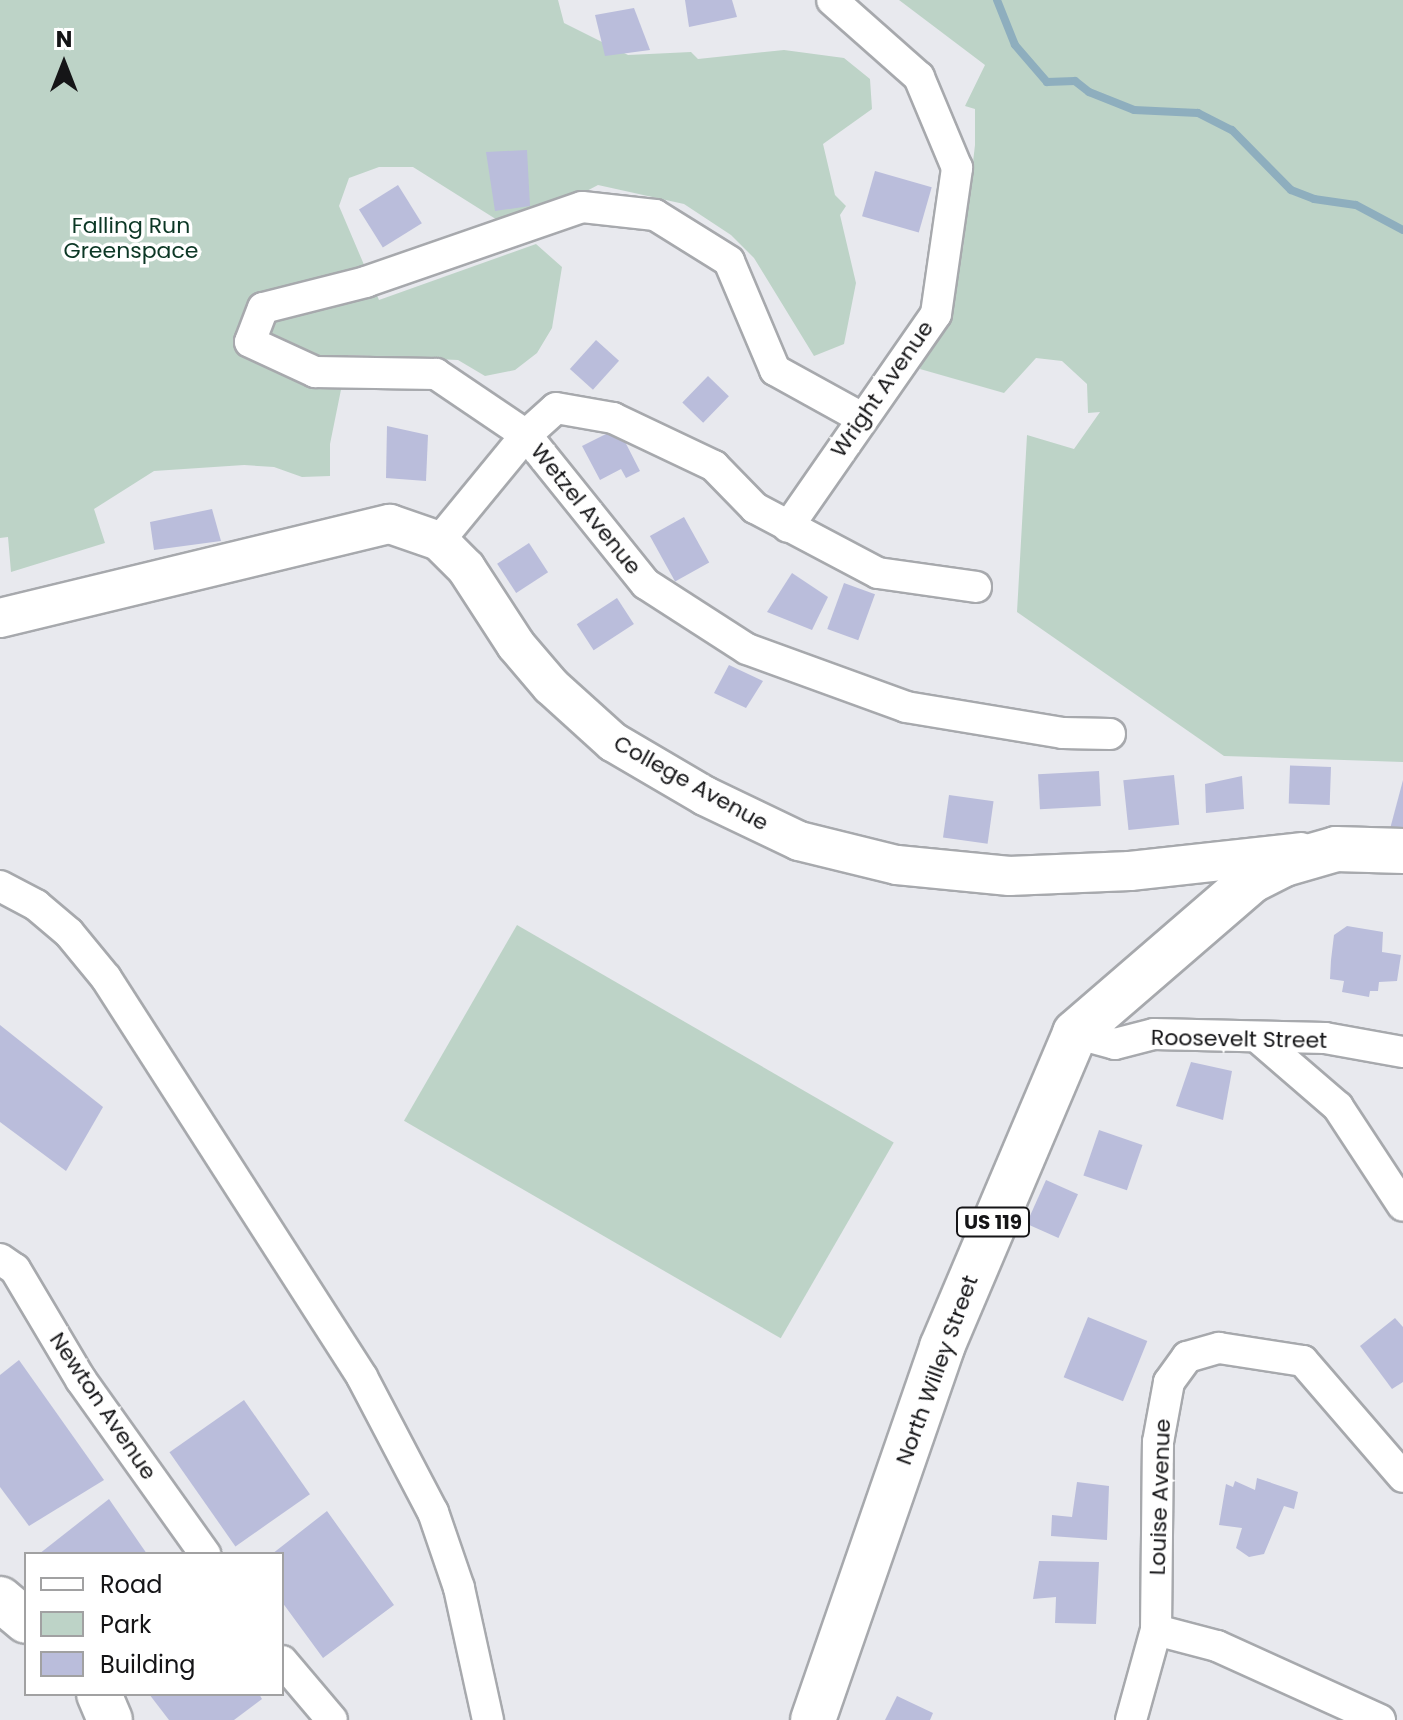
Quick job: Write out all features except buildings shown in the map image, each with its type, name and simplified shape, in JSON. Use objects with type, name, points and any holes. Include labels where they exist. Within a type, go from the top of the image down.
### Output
[{"type":"main road","name":"North Willey Street","points":[[813,1720],[942,1347],[1075,1033],[1251,881],[1284,864],[1336,849],[1403,851]]},
{"type":"main road","points":[[0,1599],[24,1619]]},
{"type":"main road","points":[[100,1696],[110,1720]]},
{"type":"street","name":"Wright Avenue","points":[[788,527],[860,417],[936,314],[957,168],[919,77],[832,0]]},
{"type":"street","name":"Wetzel Avenue","points":[[860,417],[775,370],[729,261],[655,215],[582,207],[366,282],[263,308],[250,342],[315,372],[436,374],[526,435],[646,584],[747,649],[906,707],[1063,733],[1110,734]]},
{"type":"street","points":[[439,541],[526,435],[556,408],[613,418],[714,466],[755,508],[878,573],[976,587]]},
{"type":"street","name":"College Avenue","points":[[0,618],[362,527],[390,524],[439,541],[466,568],[516,645],[551,686],[613,742],[705,796],[799,841],[897,865],[1009,876],[1130,871],[1336,849]]},
{"type":"street","points":[[0,886],[36,905],[69,933],[106,978],[362,1377],[433,1512],[459,1588],[488,1720]]},
{"type":"street","name":"Roosevelt Street","points":[[1075,1033],[1115,1044],[1154,1034],[1325,1038],[1403,1052]]},
{"type":"street","points":[[1257,1037],[1338,1107],[1403,1206]]},
{"type":"street","name":"Newton Avenue","points":[[0,1259],[15,1269],[81,1380],[204,1552]]},
{"type":"street","name":"Louise Avenue","points":[[1131,1720],[1156,1630],[1158,1442],[1169,1382],[1187,1357],[1219,1348],[1303,1361],[1403,1477]]},
{"type":"street","points":[[1156,1630],[1217,1646],[1380,1720]]},
{"type":"street","points":[[284,1663],[332,1720]]},
{"type":"green space","name":"Falling Run Greenspace","points":[[0,0],[558,0],[564,23],[628,55],[691,52],[698,59],[784,50],[844,58],[870,79],[872,109],[823,144],[835,195],[846,206],[840,215],[856,283],[844,344],[814,356],[754,258],[731,235],[684,204],[598,185],[513,230],[413,167],[379,167],[349,178],[339,206],[379,300],[536,244],[562,267],[552,328],[537,353],[515,370],[485,376],[458,360],[348,355],[330,444],[330,476],[302,477],[274,467],[244,465],[154,471],[94,509],[105,543],[11,572],[8,537],[0,538]]},
{"type":"green space","points":[[899,0],[1403,0],[1403,762],[1224,756],[1017,612],[1027,435],[1074,449],[1100,412],[1088,413],[1087,384],[1062,361],[1036,358],[1004,393],[920,369],[963,248],[975,145],[975,109],[965,106],[985,65]]},
{"type":"green space","points":[[517,925],[894,1142],[781,1338],[404,1121]]},
{"type":"waterway","points":[[997,0],[1015,45],[1047,82],[1075,81],[1089,92],[1134,110],[1198,113],[1232,130],[1291,190],[1314,199],[1356,205],[1403,230]]}]
